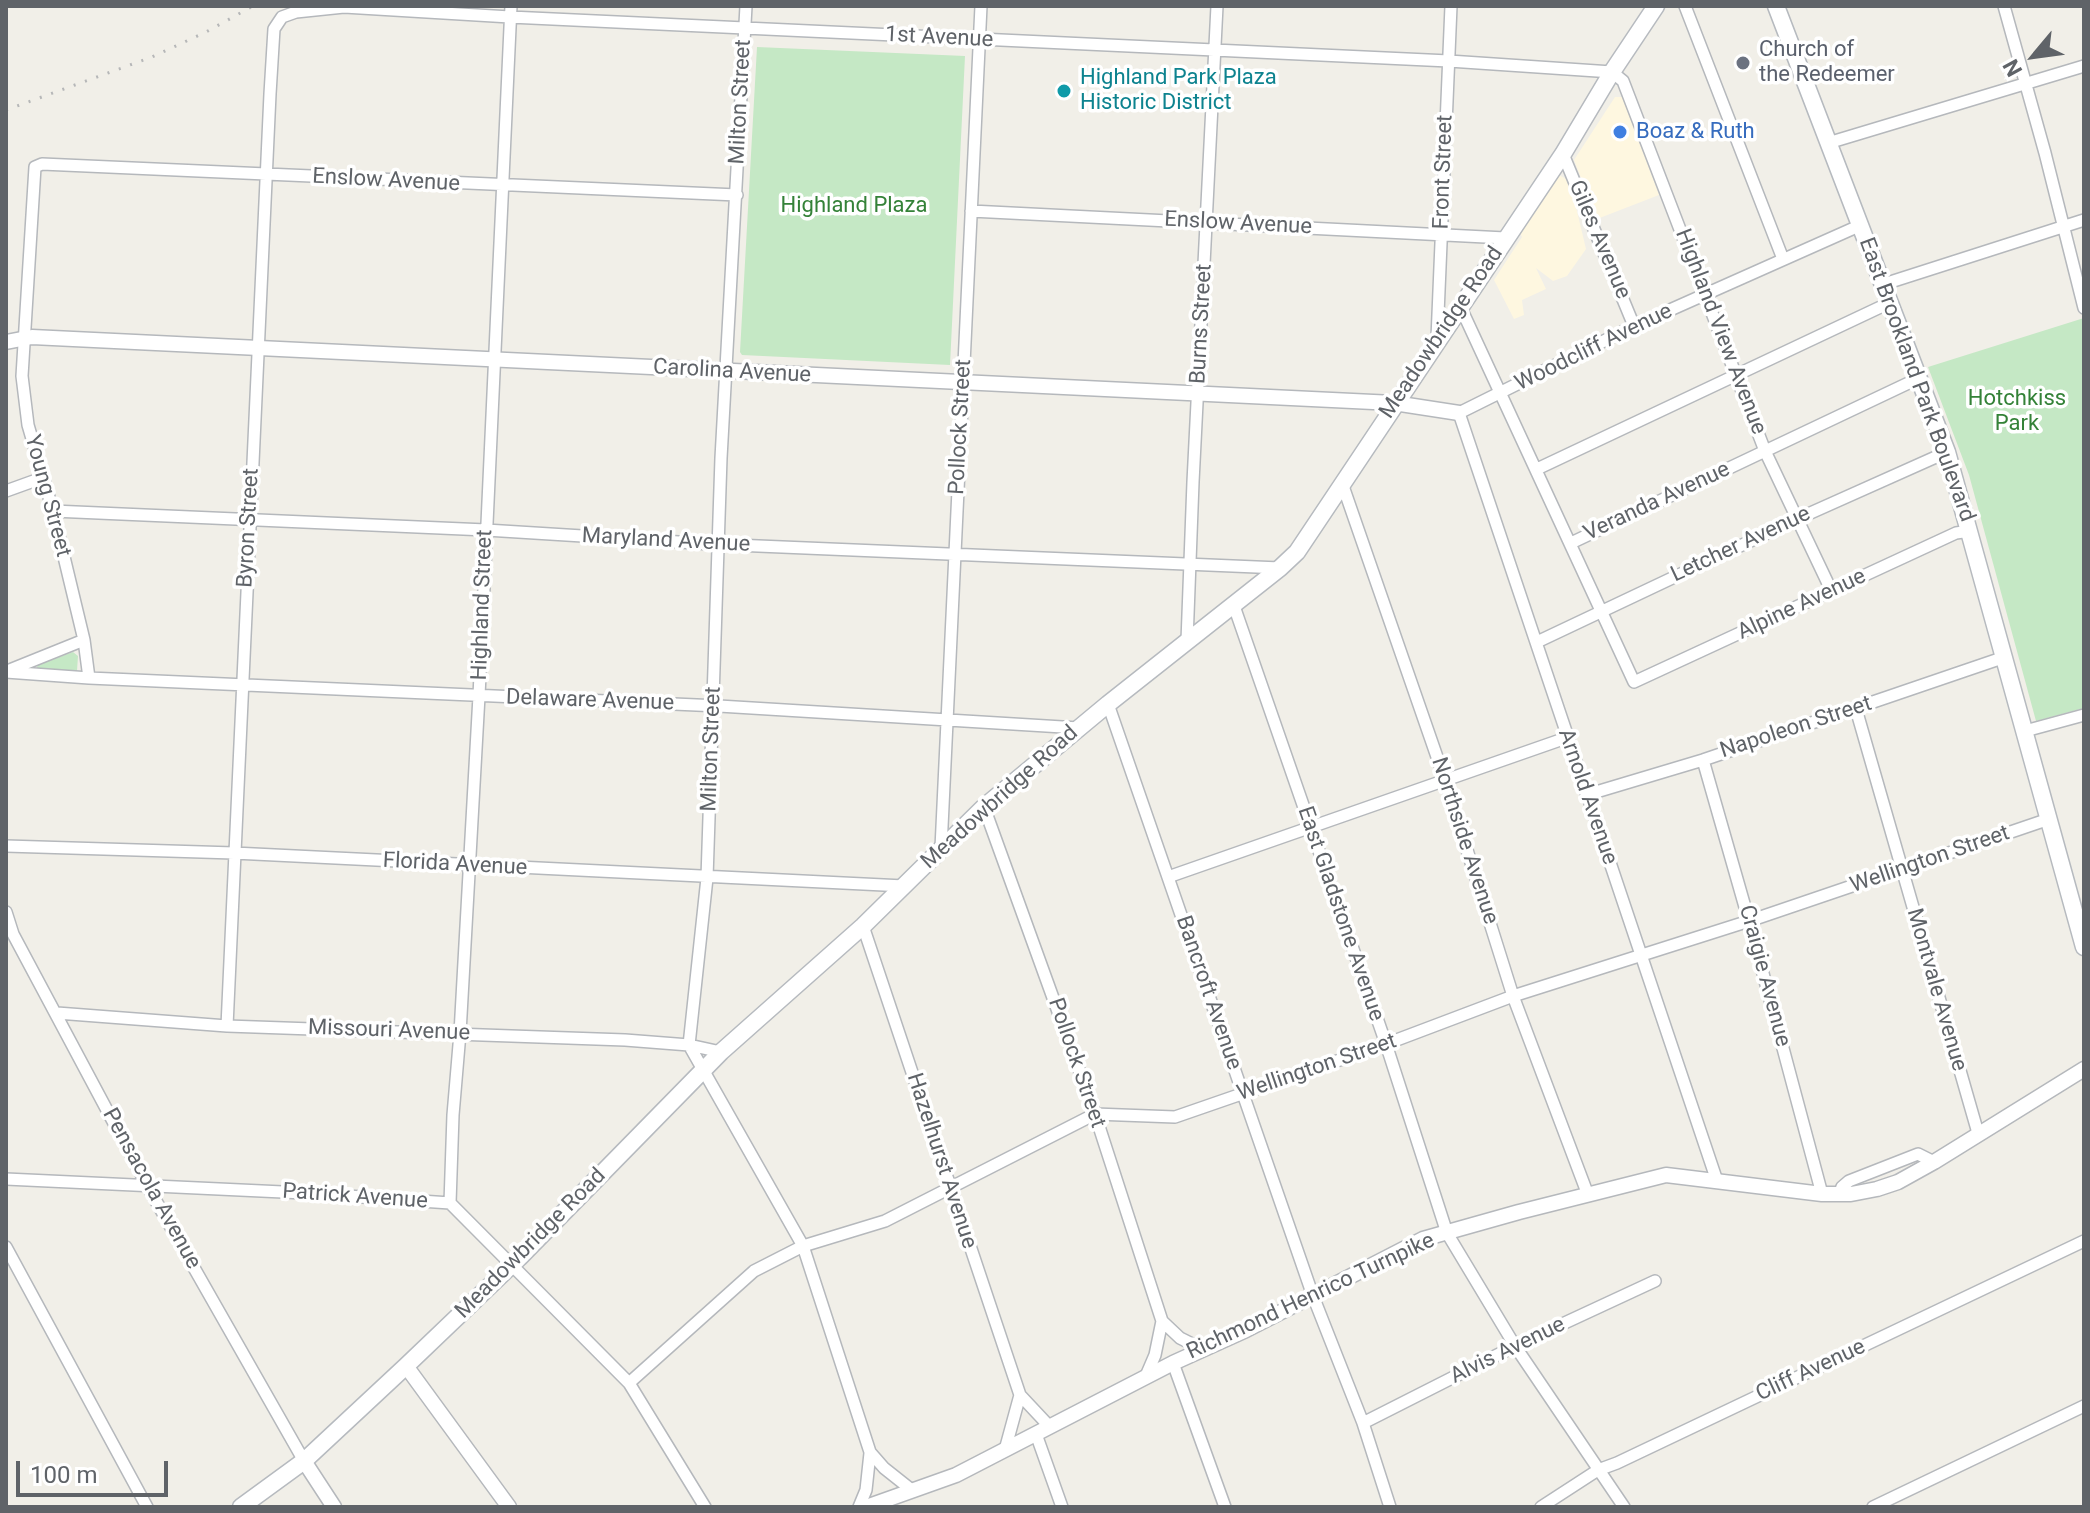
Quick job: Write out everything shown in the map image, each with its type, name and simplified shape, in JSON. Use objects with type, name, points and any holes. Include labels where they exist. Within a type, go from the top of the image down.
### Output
[{"type":"main road","name":"Meadowbridge Road","points":[[241,1507],[304,1461],[406,1366],[511,1266],[721,1052],[863,926],[984,807],[1297,552],[1437,338],[1563,154],[1656,6]]},
{"type":"main road","name":"East Brookland Park Boulevard","points":[[1776,6],[1947,452],[2049,819],[2079,907],[2084,947]]},
{"type":"street","name":"Milton Street","points":[[689,1045],[707,878],[718,545],[746,6]]},
{"type":"street","name":"Pollock Street","points":[[941,848],[981,6]]},
{"type":"street","name":"Burns Street","points":[[1187,641],[1217,6]]},
{"type":"street","name":"Front Street","points":[[1437,338],[1451,6]]},
{"type":"street","points":[[1685,6],[1783,259]]},
{"type":"street","points":[[2004,6],[2084,308]]},
{"type":"street","name":"1st Avenue","points":[[274,29],[282,17],[296,12],[344,7],[511,12],[745,28],[1449,61],[1612,72]]},
{"type":"street","name":"Highland Street","points":[[450,1203],[479,696],[493,361],[501,271],[511,12]]},
{"type":"street","name":"Byron Street","points":[[227,1026],[259,348],[264,175],[274,29]]},
{"type":"street","points":[[1828,143],[2084,66]]},
{"type":"street","name":"Highland View Avenue","points":[[1612,72],[1623,81],[1765,451],[1832,592]]},
{"type":"street","name":"Giles Avenue","points":[[1563,154],[1634,326]]},
{"type":"street","name":"Enslow Avenue","points":[[35,167],[42,164],[737,195]]},
{"type":"street","name":"Young Street","points":[[35,167],[22,376],[28,425],[53,511],[84,640],[89,678]]},
{"type":"street","name":"Enslow Avenue","points":[[971,211],[1505,238]]},
{"type":"street","points":[[1881,285],[2084,220]]},
{"type":"street","name":"Woodcliff Avenue","points":[[1459,413],[1634,326],[1861,225]]},
{"type":"street","points":[[1537,469],[1889,303]]},
{"type":"street","points":[[1460,306],[1600,611]]},
{"type":"street","name":"Carolina Avenue","points":[[6,342],[25,336],[1198,393],[1394,403],[1459,413]]},
{"type":"street","name":"Veranda Avenue","points":[[1571,543],[1917,379]]},
{"type":"street","name":"Arnold Avenue","points":[[1459,413],[1717,1181]]},
{"type":"street","name":"Letcher Avenue","points":[[1537,642],[1947,452]]},
{"type":"street","points":[[6,491],[42,478]]},
{"type":"street","name":"Northside Avenue","points":[[1343,486],[1445,780],[1513,996],[1588,1195]]},
{"type":"street","name":"Maryland Avenue","points":[[53,511],[486,530],[718,545],[1280,568]]},
{"type":"street","name":"Alpine Avenue","points":[[1600,611],[1634,682],[1956,533],[1970,531]]},
{"type":"street","name":"East Gladstone Avenue","points":[[1234,606],[1386,1044],[1447,1233],[1515,1346],[1624,1507]]},
{"type":"street","points":[[6,672],[84,640]]},
{"type":"street","name":"Napoleon Street","points":[[1586,795],[1703,760],[2005,657]]},
{"type":"street","name":"Delaware Avenue","points":[[6,672],[715,706],[1079,728]]},
{"type":"street","name":"Bancroft Avenue","points":[[1108,704],[1313,1296],[1363,1423],[1390,1507]]},
{"type":"street","name":"Montvale Avenue","points":[[1856,709],[1978,1133]]},
{"type":"street","points":[[2025,731],[2084,715]]},
{"type":"street","points":[[1168,877],[1566,738]]},
{"type":"street","name":"Craigie Avenue","points":[[1703,760],[1822,1194]]},
{"type":"street","name":"Pollock Street","points":[[984,807],[1095,1114],[1162,1321]]},
{"type":"street","name":"Wellington Street","points":[[629,1383],[754,1271],[803,1246],[885,1221],[1095,1114],[1175,1117],[1513,996],[1749,921],[2049,819]]},
{"type":"street","name":"Florida Avenue","points":[[6,846],[234,853],[904,886]]},
{"type":"street","name":"Pensacola Avenue","points":[[6,912],[13,934],[148,1187],[304,1461]]},
{"type":"street","name":"Hazelhurst Avenue","points":[[863,926],[1020,1395],[1050,1427]]},
{"type":"street","name":"Missouri Avenue","points":[[57,1013],[227,1026],[460,1033],[689,1045],[721,1052]]},
{"type":"street","points":[[689,1045],[803,1246],[870,1452],[884,1468],[913,1491]]},
{"type":"street","name":"Richmond Henrico Turnpike","points":[[874,1506],[951,1478],[1146,1376],[1313,1296],[1410,1245],[1519,1212],[1659,1176],[1822,1194],[1864,1193],[1889,1186],[1934,1162],[2084,1069]]},
{"type":"street","name":"Patrick Avenue","points":[[6,1179],[450,1203],[629,1383],[705,1507]]},
{"type":"street","name":"Cliff Avenue","points":[[1541,1507],[1598,1470],[2084,1241]]},
{"type":"street","points":[[6,1247],[147,1507]]},
{"type":"street","name":"Alvis Avenue","points":[[1363,1423],[1515,1346],[1655,1281]]},
{"type":"street","points":[[1162,1321],[1180,1338],[1205,1347]]},
{"type":"street","points":[[1146,1376],[1155,1355],[1162,1321]]},
{"type":"street","points":[[1173,1363],[1225,1507]]},
{"type":"street","points":[[406,1366],[509,1507]]},
{"type":"street","points":[[1005,1450],[1020,1395]]},
{"type":"street","points":[[1873,1507],[2084,1406]]},
{"type":"street","points":[[1036,1434],[1062,1507]]},
{"type":"street","points":[[859,1507],[866,1490],[870,1452]]},
{"type":"street","points":[[304,1461],[334,1507]]},
{"type":"shaded area","points":[[1615,97],[1622,97],[1659,195],[1597,219],[1574,160]]},
{"type":"shaded area","points":[[1559,175],[1566,179],[1586,249],[1567,276],[1553,281],[1536,268],[1546,289],[1522,300],[1524,315],[1514,319],[1494,280],[1522,237],[1520,233]]},
{"type":"green space","name":"Highland Plaza","points":[[757,47],[965,56],[950,365],[742,355],[740,352]]},
{"type":"green space","name":"Hotchkiss Park","points":[[2084,318],[2084,708],[2036,721],[1969,475],[1928,367]]},
{"type":"green space","points":[[73,652],[78,656],[77,671],[36,669],[38,665]]},
{"type":"railway","points":[[6,110],[152,57],[253,6]]},
{"type":"place","name":"Church of the Redeemer","points":[[1743,63]]},
{"type":"place","name":"Highland Park Plaza Historic District","points":[[1064,91]]},
{"type":"place","name":"Boaz & Ruth","points":[[1620,132]]}]
